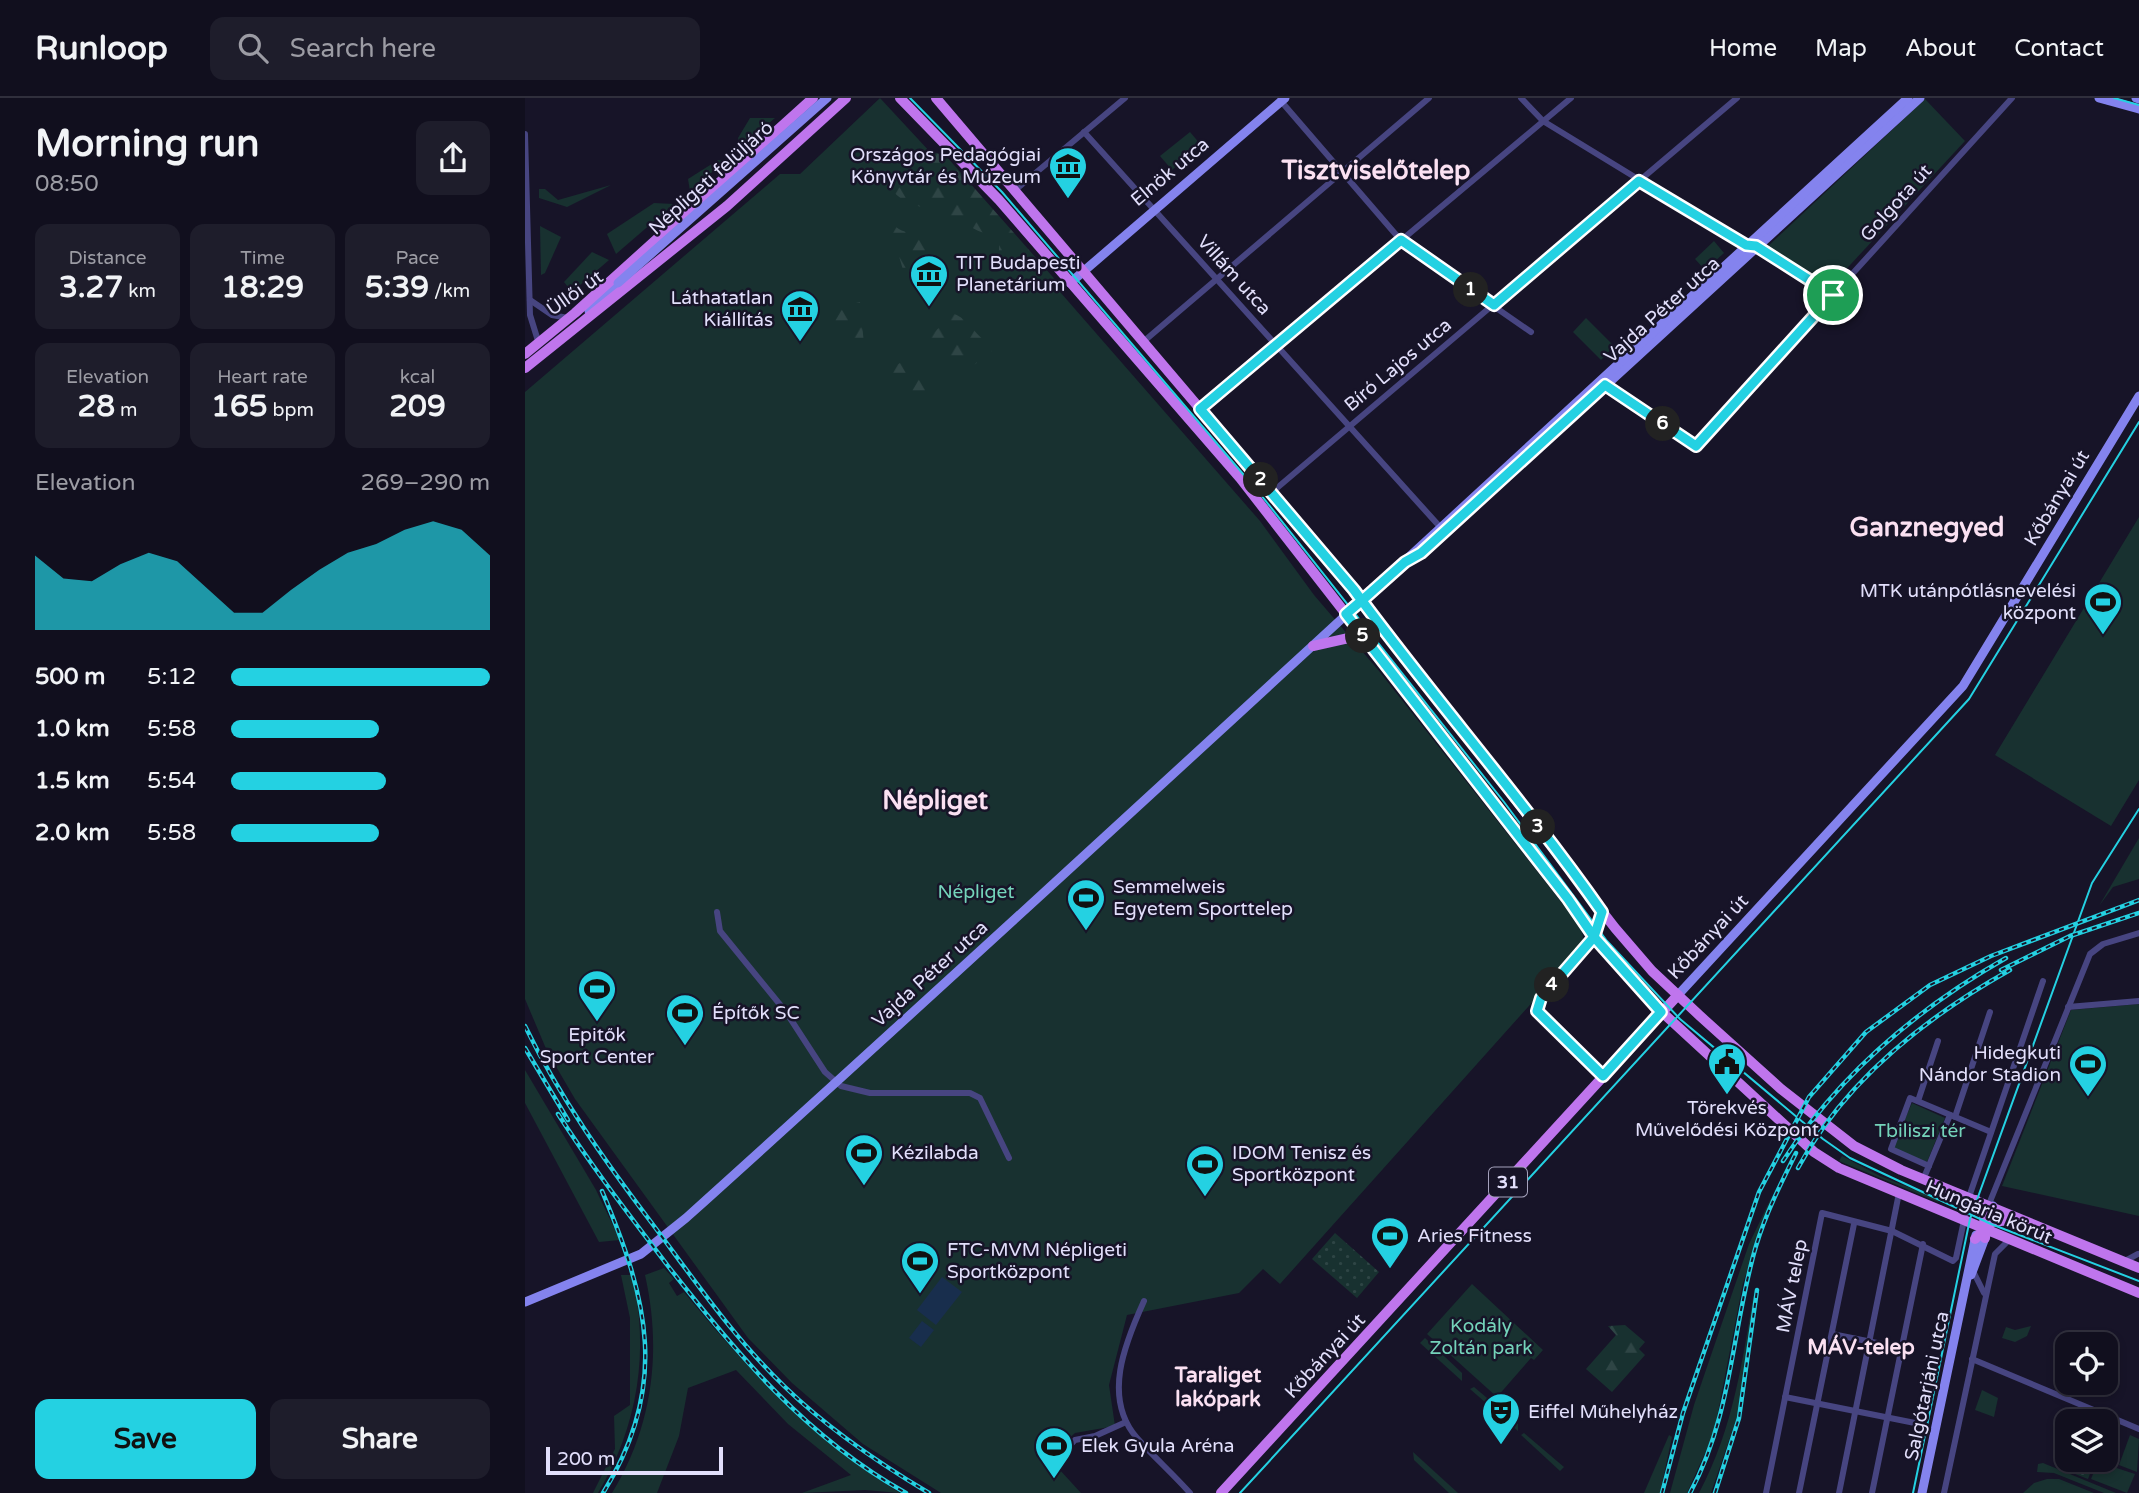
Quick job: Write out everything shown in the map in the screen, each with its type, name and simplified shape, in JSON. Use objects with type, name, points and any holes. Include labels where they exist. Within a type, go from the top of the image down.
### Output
[{"type":"main road","name":"Hungária körút","points":[[900,98],[999,200],[1240,478],[1568,899],[1594,937],[1661,1012],[1826,1161],[1899,1193],[1983,1223],[2011,1240],[2139,1293]]},
{"type":"main road","name":"Hungária körút","points":[[936,98],[1362,601],[1602,912],[1645,963],[1781,1089],[1854,1146],[1923,1180],[1971,1197],[1983,1223]]},
{"type":"main road","points":[[811,100],[812,116],[823,120]]},
{"type":"main road","points":[[572,316],[811,100]]},
{"type":"main road","points":[[566,333],[727,206],[842,100]]},
{"type":"main road","name":"Üllői út","points":[[525,368],[542,344],[572,316]]},
{"type":"main road","name":"Üllői út","points":[[525,354],[566,333]]},
{"type":"main road","points":[[1313,646],[1362,635]]},
{"type":"main road","points":[[1602,912],[1594,937],[1541,998],[1537,1011],[1603,1076]]},
{"type":"main road","name":"Kőbányai út","points":[[1221,1493],[1439,1259],[1678,995]]},
{"type":"main road","points":[[1971,1197],[1980,1210],[1983,1223],[2007,1218],[2026,1219]]},
{"type":"main road","name":"Hungária körút","points":[[1983,1223],[2026,1219],[2139,1268]]},
{"type":"street","name":"Népligeti felüljáró","points":[[618,283],[827,98]]},
{"type":"street","points":[[1014,191],[1125,98]]},
{"type":"street","points":[[1143,342],[1429,98]]},
{"type":"street","points":[[1521,98],[1543,121],[1833,295]]},
{"type":"street","points":[[1200,409],[1571,98]]},
{"type":"street","name":"Bíró Lajos utca","points":[[1271,493],[1737,98]]},
{"type":"street","name":"Vajda Péter utca","points":[[1813,190],[1908,98]]},
{"type":"street","name":"Vajda Péter utca","points":[[525,1302],[641,1254],[669,1233],[1346,614],[1405,562],[1421,553],[1442,529],[1751,246],[1920,98]]},
{"type":"street","name":"Golgota út","points":[[1603,383],[1696,446],[2012,98]]},
{"type":"street","points":[[2099,98],[2139,109]]},
{"type":"street","name":"Elnök utca","points":[[1070,283],[1281,99]]},
{"type":"street","points":[[1281,99],[1401,240],[1531,332]]},
{"type":"street","name":"Villám utca","points":[[1084,132],[1442,529]]},
{"type":"street","points":[[525,134],[530,315],[542,344]]},
{"type":"street","name":"Üllői út","points":[[572,316],[618,283]]},
{"type":"street","name":"Üllői út","points":[[566,333],[618,283]]},
{"type":"street","points":[[530,300],[552,315],[572,316]]},
{"type":"street","name":"Kőbányai út","points":[[1678,995],[1963,686],[2139,396]]},
{"type":"street","points":[[717,912],[720,930],[786,1012],[825,1072],[837,1082],[863,1093],[970,1093],[980,1098],[1009,1158]]},
{"type":"street","name":"Salgótarjáni utca","points":[[1922,1493],[1966,1286],[1983,1223],[1996,1189],[2093,949],[2139,933]]},
{"type":"street","points":[[1971,1197],[2043,981]]},
{"type":"street","points":[[2068,1007],[2139,1001]]},
{"type":"street","points":[[1923,1180],[1952,1116],[1990,1012]]},
{"type":"street","points":[[1918,1101],[1938,1041]]},
{"type":"street","points":[[1929,1166],[1891,1149],[1910,1098],[1991,1132]]},
{"type":"street","points":[[1839,1493],[1899,1193]]},
{"type":"street","name":"MÁV telep","points":[[1766,1493],[1822,1213],[1854,1224],[1892,1231],[1953,1261],[1983,1223]]},
{"type":"street","points":[[1800,1493],[1854,1224]]},
{"type":"street","name":"Salgótarjáni utca","points":[[1944,1493],[1995,1254],[2001,1245],[2011,1240]]},
{"type":"street","points":[[1872,1493],[1923,1244]]},
{"type":"street","points":[[2124,1261],[2139,1252]]},
{"type":"street","points":[[2139,1252],[2139,1260]]},
{"type":"street","points":[[1972,1267],[1981,1282],[1985,1298]]},
{"type":"street","points":[[1144,1301],[1121,1366],[1117,1391],[1126,1422],[1136,1438],[1190,1493]]},
{"type":"street","points":[[1832,1334],[1902,1348]]},
{"type":"street","points":[[1972,1359],[2139,1429]]},
{"type":"street","points":[[1785,1397],[1920,1424]]},
{"type":"street","points":[[1055,1461],[1075,1440],[1095,1436],[1126,1422]]},
{"type":"green space","name":"Népliget","points":[[880,98],[1061,293],[1260,521],[1314,595],[1379,671],[1574,918],[1583,934],[1579,950],[1280,1284],[1263,1269],[1239,1293],[1127,1315],[1109,1385],[1115,1426],[1075,1433],[1048,1457],[1081,1493],[941,1493],[863,1444],[792,1383],[748,1338],[575,1099],[547,1051],[525,999],[525,392],[780,174],[800,174]]},
{"type":"green space","points":[[1925,99],[1965,141],[1838,278],[1822,279],[1767,247]]},
{"type":"green space","points":[[750,118],[775,118],[741,147],[738,138]]},
{"type":"green space","points":[[1190,132],[1201,145],[1172,170],[1160,156]]},
{"type":"green space","points":[[893,151],[899,151],[904,159],[930,151],[946,156],[1059,284],[1049,291],[1039,288],[1018,264],[999,256],[999,242],[993,235],[902,199],[893,191],[888,181],[888,168]]},
{"type":"green space","points":[[718,160],[725,161],[690,191],[688,179]]},
{"type":"green space","points":[[611,185],[567,207],[539,198],[539,189],[545,189],[558,200]]},
{"type":"green space","points":[[654,203],[674,204],[616,254],[607,234]]},
{"type":"green space","points":[[540,226],[561,237],[545,273],[541,275]]},
{"type":"green space","points":[[896,227],[925,235],[935,242],[939,249],[955,252],[961,260],[949,273],[942,268],[931,268],[922,259],[913,260],[911,271],[904,273],[898,253],[892,251],[888,232]]},
{"type":"green space","points":[[1714,241],[1724,253],[1705,270],[1695,259]]},
{"type":"green space","points":[[592,252],[609,260],[572,292],[564,282]]},
{"type":"green space","points":[[860,302],[865,355],[860,357],[828,310]]},
{"type":"green space","points":[[954,314],[992,345],[992,351],[951,383],[946,375],[949,366],[933,360],[927,348],[930,336]]},
{"type":"green space","points":[[1586,318],[1614,346],[1601,360],[1573,332]]},
{"type":"green space","points":[[904,361],[916,366],[928,380],[937,379],[941,390],[921,405],[911,392],[902,394],[893,390],[889,374],[894,366]]},
{"type":"green space","name":"MTK utánpótlásnevelési központ","points":[[2139,517],[2139,780],[2111,826],[1995,755]]},
{"type":"green space","points":[[2139,838],[2139,879],[2113,887],[2099,906]]},
{"type":"green space","name":"Hidegkuti Nándor Stadion","points":[[2139,1004],[2139,1216],[2002,1186],[2071,1010]]},
{"type":"green space","points":[[525,1070],[596,1190],[620,1240],[599,1242],[525,1103]]},
{"type":"green space","name":"Tbiliszi tér","points":[[1912,1103],[1945,1118],[1927,1162],[1895,1150],[1893,1146]]},
{"type":"green space","points":[[1842,1156],[1880,1176],[1939,1199],[1938,1202],[1839,1161]]},
{"type":"green space","points":[[1773,1194],[1743,1283],[1714,1433],[1687,1493],[1670,1493],[1694,1405],[1749,1244]]},
{"type":"green space","points":[[1335,1233],[1379,1272],[1357,1298],[1312,1259]]},
{"type":"green space","points":[[664,1268],[674,1279],[669,1283],[677,1296],[684,1292],[784,1402],[839,1450],[900,1493],[865,1490],[802,1493],[851,1475],[788,1424],[736,1370],[688,1388],[679,1436],[657,1493],[612,1493],[637,1441],[650,1387],[653,1331],[645,1275]]},
{"type":"green space","points":[[621,1275],[632,1275],[637,1303],[640,1360],[637,1387],[623,1442],[598,1493],[593,1493],[615,1449],[614,1416],[630,1405],[630,1318]]},
{"type":"green space","name":"Kodály Zoltán park","points":[[1472,1284],[1543,1350],[1534,1360],[1531,1358],[1497,1397],[1427,1334]]},
{"type":"green space","points":[[1755,1286],[1739,1411],[1711,1493],[1699,1493],[1729,1418]]},
{"type":"green space","points":[[1625,1325],[1645,1342],[1639,1349],[1645,1355],[1612,1392],[1586,1369],[1616,1335],[1608,1326]]},
{"type":"green space","points":[[2031,1326],[2027,1336],[2015,1342],[2002,1338],[2006,1327],[2015,1330]]},
{"type":"green space","points":[[1425,1338],[1462,1373],[1462,1381],[1420,1343]]},
{"type":"green space","points":[[1474,1387],[1518,1424],[1518,1431],[1470,1389]]},
{"type":"green space","points":[[1982,1390],[1998,1398],[1994,1417],[1975,1410]]},
{"type":"green space","points":[[1524,1433],[1564,1467],[1560,1471],[1521,1435]]},
{"type":"green space","points":[[1669,1435],[1672,1437],[1660,1493],[1644,1493]]},
{"type":"green space","points":[[2130,1435],[2139,1439],[2137,1472],[2119,1465]]},
{"type":"green space","points":[[1413,1452],[1458,1493],[1449,1493],[1414,1460]]},
{"type":"green space","points":[[2043,1463],[2055,1468],[2055,1472],[2065,1472],[2116,1493],[2104,1493],[2054,1473],[2037,1472],[2038,1464]]},
{"type":"green space","points":[[2118,1468],[2135,1474],[2127,1493],[2091,1479],[2094,1472],[2118,1472]]},
{"type":"green space","points":[[2070,1472],[2091,1472],[2088,1479]]},
{"type":"green space","points":[[2059,1479],[2094,1493],[2023,1493],[2034,1483]]},
{"type":"water","points":[[942,1277],[962,1292],[936,1325],[917,1310]]},
{"type":"water","points":[[922,1321],[934,1330],[921,1347],[909,1338]]},
{"type":"tram line","points":[[910,98],[1002,192],[1261,495],[1504,802],[1607,941],[1680,1019],[1823,1139],[1850,1158],[1991,1224],[2139,1281]]},
{"type":"tram line","points":[[2114,98],[2139,105]]},
{"type":"tram line","points":[[1240,1493],[1969,699],[2139,422]]},
{"type":"tram line","points":[[1913,1493],[1970,1219],[2092,883],[2139,809]]},
{"type":"railway","points":[[1662,1493],[1683,1413],[1759,1192],[1809,1097],[1866,1032],[1930,985],[1991,956],[2139,900]]},
{"type":"railway","points":[[2001,970],[2070,936],[2139,913]]},
{"type":"railway","points":[[1783,1161],[1829,1100],[1883,1046],[1942,999],[2006,958]]},
{"type":"railway","points":[[1798,1168],[1839,1107],[1890,1054],[1948,1009],[2010,970]]},
{"type":"railway","points":[[525,1026],[552,1077],[599,1151],[698,1286],[748,1348],[817,1416],[872,1457],[929,1493]]},
{"type":"railway","points":[[525,1048],[568,1120]]},
{"type":"railway","points":[[558,1114],[668,1266],[748,1362],[805,1420],[837,1447],[906,1493]]},
{"type":"railway","points":[[1690,1493],[1715,1433],[1756,1246],[1769,1210],[1796,1153]]},
{"type":"railway","points":[[602,1191],[631,1269],[645,1342],[644,1379],[638,1416],[624,1454],[603,1493]]},
{"type":"railway","points":[[1715,1493],[1739,1418],[1757,1290]]},
{"type":"place","name":"Országos Pedagógiai Könyvtár és Múzeum","points":[[1068,200]]},
{"type":"place","name":"TIT Budapesti Planetárium","points":[[929,308]]},
{"type":"place","name":"Láthatatlan Kiállítás","points":[[800,343]]},
{"type":"place","name":"MTK utánpótlásnevelési központ","points":[[2103,636]]},
{"type":"place","name":"Semmelweis Egyetem Sporttelep","points":[[1086,932]]},
{"type":"place","name":"Epitők Sport Center","points":[[597,1023]]},
{"type":"place","name":"Építők SC","points":[[685,1047]]},
{"type":"place","name":"Törekvés Művelődési Központ","points":[[1727,1096]]},
{"type":"place","name":"Hidegkuti Nándor Stadion","points":[[2088,1098]]},
{"type":"place","name":"Kézilabda","points":[[864,1187]]},
{"type":"place","name":"IDOM Tenisz és Sportközpont","points":[[1205,1198]]},
{"type":"place","name":"Aries Fitness","points":[[1390,1270]]},
{"type":"place","name":"FTC-MVM Népligeti Sportközpont","points":[[920,1295]]},
{"type":"place","name":"Eiffel Műhelyház","points":[[1501,1446]]},
{"type":"place","name":"Elek Gyula Aréna","points":[[1054,1480]]},
{"type":"district","name":"Tisztviselőtelep","points":[[1376,170]]},
{"type":"district","name":"Ganznegyed","points":[[1927,527]]},
{"type":"district","name":"Népliget","points":[[935,800]]},
{"type":"district","name":"MÁV-telep","points":[[1861,1347]]},
{"type":"district","name":"Taraliget lakópark","points":[[1218,1387]]},
{"type":"route","points":[[1833,295],[1696,446],[1605,385],[1421,553],[1405,562],[1362,601],[1346,614],[1568,899],[1594,937],[1541,998],[1537,1011],[1539,1016],[1603,1076],[1661,1012],[1594,937],[1599,929],[1602,912],[1517,798],[1386,634],[1362,601],[1354,590],[1200,409],[1401,240],[1494,305],[1639,181],[1746,245],[1756,246],[1833,295]]}]
